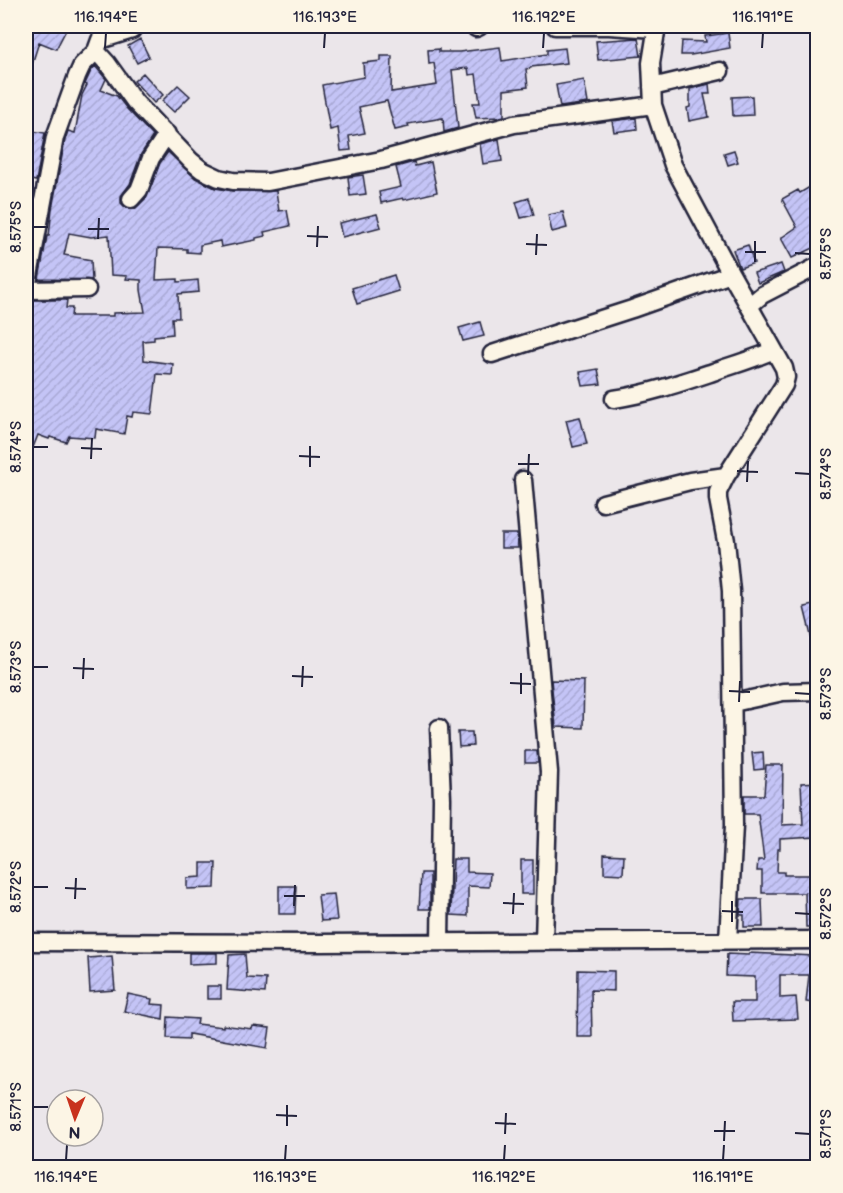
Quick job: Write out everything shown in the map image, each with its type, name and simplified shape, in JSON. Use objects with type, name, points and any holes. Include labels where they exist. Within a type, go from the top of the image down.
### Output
[{"type":"street","points":[[555,26],[657,27],[651,63],[653,105],[673,165],[785,373],[784,385],[718,492],[730,582],[733,703],[733,849],[728,940]]},
{"type":"street","points":[[87,289],[26,291],[55,137],[77,76],[82,65],[96,51],[100,40],[132,30]]},
{"type":"street","points":[[96,51],[135,102],[198,167],[219,178],[233,181],[268,182],[381,160],[514,124],[653,105]]},
{"type":"street","points":[[652,87],[720,71]]},
{"type":"street","points":[[131,199],[139,190],[151,158],[167,134]]},
{"type":"street","points":[[749,306],[762,296],[818,266]]},
{"type":"street","points":[[492,354],[731,274]]},
{"type":"street","points":[[614,399],[636,396],[686,381],[774,350]]},
{"type":"street","points":[[603,503],[690,481],[726,476]]},
{"type":"street","points":[[523,480],[549,772],[544,941]]},
{"type":"street","points":[[733,703],[783,692],[818,691]]},
{"type":"street","points":[[439,728],[442,799],[440,942]]},
{"type":"street","points":[[26,942],[818,940]]},
{"type":"building","points":[[33,26],[67,28],[56,49],[39,42],[28,77],[26,76],[26,47]]},
{"type":"building","points":[[728,33],[730,48],[681,55],[682,41],[706,42],[705,36]]},
{"type":"building","points":[[638,38],[641,56],[598,60],[596,41]]},
{"type":"building","points":[[140,39],[149,57],[137,63],[128,46]]},
{"type":"building","points":[[500,47],[502,61],[547,54],[547,50],[565,48],[567,63],[526,69],[528,87],[504,90],[504,116],[500,117],[476,118],[473,103],[480,103],[476,74],[469,75],[468,68],[452,70],[458,128],[444,132],[443,118],[408,124],[409,127],[395,130],[387,101],[359,107],[365,133],[349,136],[351,150],[341,151],[338,128],[330,130],[322,85],[364,77],[363,63],[381,61],[381,56],[392,56],[391,92],[437,85],[434,63],[429,64],[428,50],[459,52]]},
{"type":"building","points":[[95,66],[106,79],[101,90],[117,96],[153,136],[141,154],[130,184],[121,196],[121,203],[125,207],[135,209],[147,197],[160,163],[168,152],[195,178],[215,188],[233,191],[276,191],[279,211],[287,210],[290,226],[264,232],[265,236],[256,238],[256,240],[221,247],[220,241],[200,245],[200,253],[187,252],[187,249],[158,248],[156,280],[178,279],[178,282],[198,280],[199,292],[178,294],[179,318],[172,318],[173,334],[154,336],[154,340],[143,341],[144,360],[173,364],[172,375],[157,374],[152,414],[133,412],[132,417],[127,416],[124,434],[96,429],[95,438],[69,436],[66,442],[38,435],[26,465],[26,302],[67,300],[66,308],[72,308],[71,316],[113,316],[113,313],[145,312],[141,280],[111,275],[109,235],[91,237],[69,233],[64,255],[91,260],[92,280],[39,279],[47,236],[49,236],[65,140],[68,131],[75,133],[82,95],[87,85],[85,84]]},
{"type":"building","points":[[143,73],[163,95],[154,103],[134,81]]},
{"type":"building","points":[[584,80],[588,103],[560,107],[556,85]]},
{"type":"building","points":[[709,84],[710,94],[704,94],[709,117],[689,121],[687,108],[690,107],[690,89]]},
{"type":"building","points":[[178,85],[190,96],[174,112],[162,101]]},
{"type":"building","points":[[752,96],[753,115],[733,116],[732,97]]},
{"type":"building","points":[[636,118],[637,129],[614,132],[612,121]]},
{"type":"building","points":[[26,130],[45,133],[36,181],[26,179]]},
{"type":"building","points":[[499,139],[502,161],[483,164],[480,144]]},
{"type":"building","points":[[734,150],[738,162],[728,165],[724,153]]},
{"type":"building","points":[[414,162],[415,166],[431,162],[437,192],[381,203],[379,192],[401,187],[396,167]]},
{"type":"building","points":[[363,175],[366,194],[350,196],[348,177]]},
{"type":"building","points":[[818,182],[818,246],[792,258],[781,238],[797,227],[782,199],[798,190],[800,193]]},
{"type":"building","points":[[529,198],[534,215],[521,218],[516,202]]},
{"type":"building","points":[[563,212],[567,228],[552,232],[548,215]]},
{"type":"building","points":[[377,214],[381,227],[342,237],[339,223]]},
{"type":"building","points":[[748,245],[754,263],[740,268],[733,250]]},
{"type":"building","points":[[781,264],[784,272],[758,283],[754,273]]},
{"type":"building","points":[[394,275],[399,291],[357,304],[352,288]]},
{"type":"building","points":[[480,322],[484,336],[463,341],[459,328]]},
{"type":"building","points":[[598,369],[601,384],[583,386],[580,372]]},
{"type":"building","points":[[580,417],[587,444],[573,447],[566,420]]},
{"type":"building","points":[[501,534],[517,534],[518,548],[501,548]]},
{"type":"building","points":[[818,604],[818,647],[814,648],[804,607]]},
{"type":"building","points":[[551,680],[584,681],[583,728],[556,727]]},
{"type":"building","points":[[458,732],[472,732],[473,746],[459,747]]},
{"type":"building","points":[[525,751],[537,751],[538,763],[525,763]]},
{"type":"building","points":[[763,752],[764,769],[754,770],[752,753]]},
{"type":"building","points":[[766,765],[783,765],[782,825],[803,824],[801,783],[818,782],[817,837],[780,839],[777,872],[784,872],[784,875],[818,875],[818,927],[806,927],[805,893],[762,893],[762,871],[757,871],[758,860],[764,860],[758,814],[744,814],[744,795],[764,795]]},
{"type":"building","points":[[604,854],[624,855],[623,874],[604,873]]},
{"type":"building","points":[[453,859],[467,859],[467,872],[490,873],[489,887],[468,886],[468,916],[451,915]]},
{"type":"building","points":[[521,860],[533,860],[533,894],[521,894]]},
{"type":"building","points":[[201,863],[216,863],[215,888],[187,889],[187,878],[201,877]]},
{"type":"building","points":[[421,873],[430,873],[430,909],[419,909]]},
{"type":"building","points":[[279,886],[296,886],[295,914],[279,914]]},
{"type":"building","points":[[334,894],[337,920],[321,921],[318,895]]},
{"type":"building","points":[[741,899],[762,899],[763,927],[744,927],[744,915],[740,915]]},
{"type":"building","points":[[189,953],[217,953],[217,963],[189,964]]},
{"type":"building","points":[[749,953],[818,958],[818,1004],[806,1002],[809,975],[780,975],[780,998],[796,997],[798,1019],[733,1021],[732,1002],[755,1002],[755,977],[726,976],[727,954],[749,955]]},
{"type":"building","points":[[245,954],[247,978],[266,979],[265,993],[227,990],[229,955]]},
{"type":"building","points":[[112,956],[115,990],[90,992],[88,958]]},
{"type":"building","points":[[578,970],[614,971],[614,991],[591,990],[592,1037],[577,1037]]},
{"type":"building","points":[[207,986],[221,986],[221,999],[207,999]]},
{"type":"building","points":[[128,994],[152,999],[151,1004],[164,1005],[163,1019],[124,1011]]},
{"type":"building","points":[[168,1017],[198,1019],[197,1024],[223,1027],[223,1025],[252,1029],[253,1026],[270,1028],[267,1048],[189,1034],[189,1039],[167,1038]]}]
